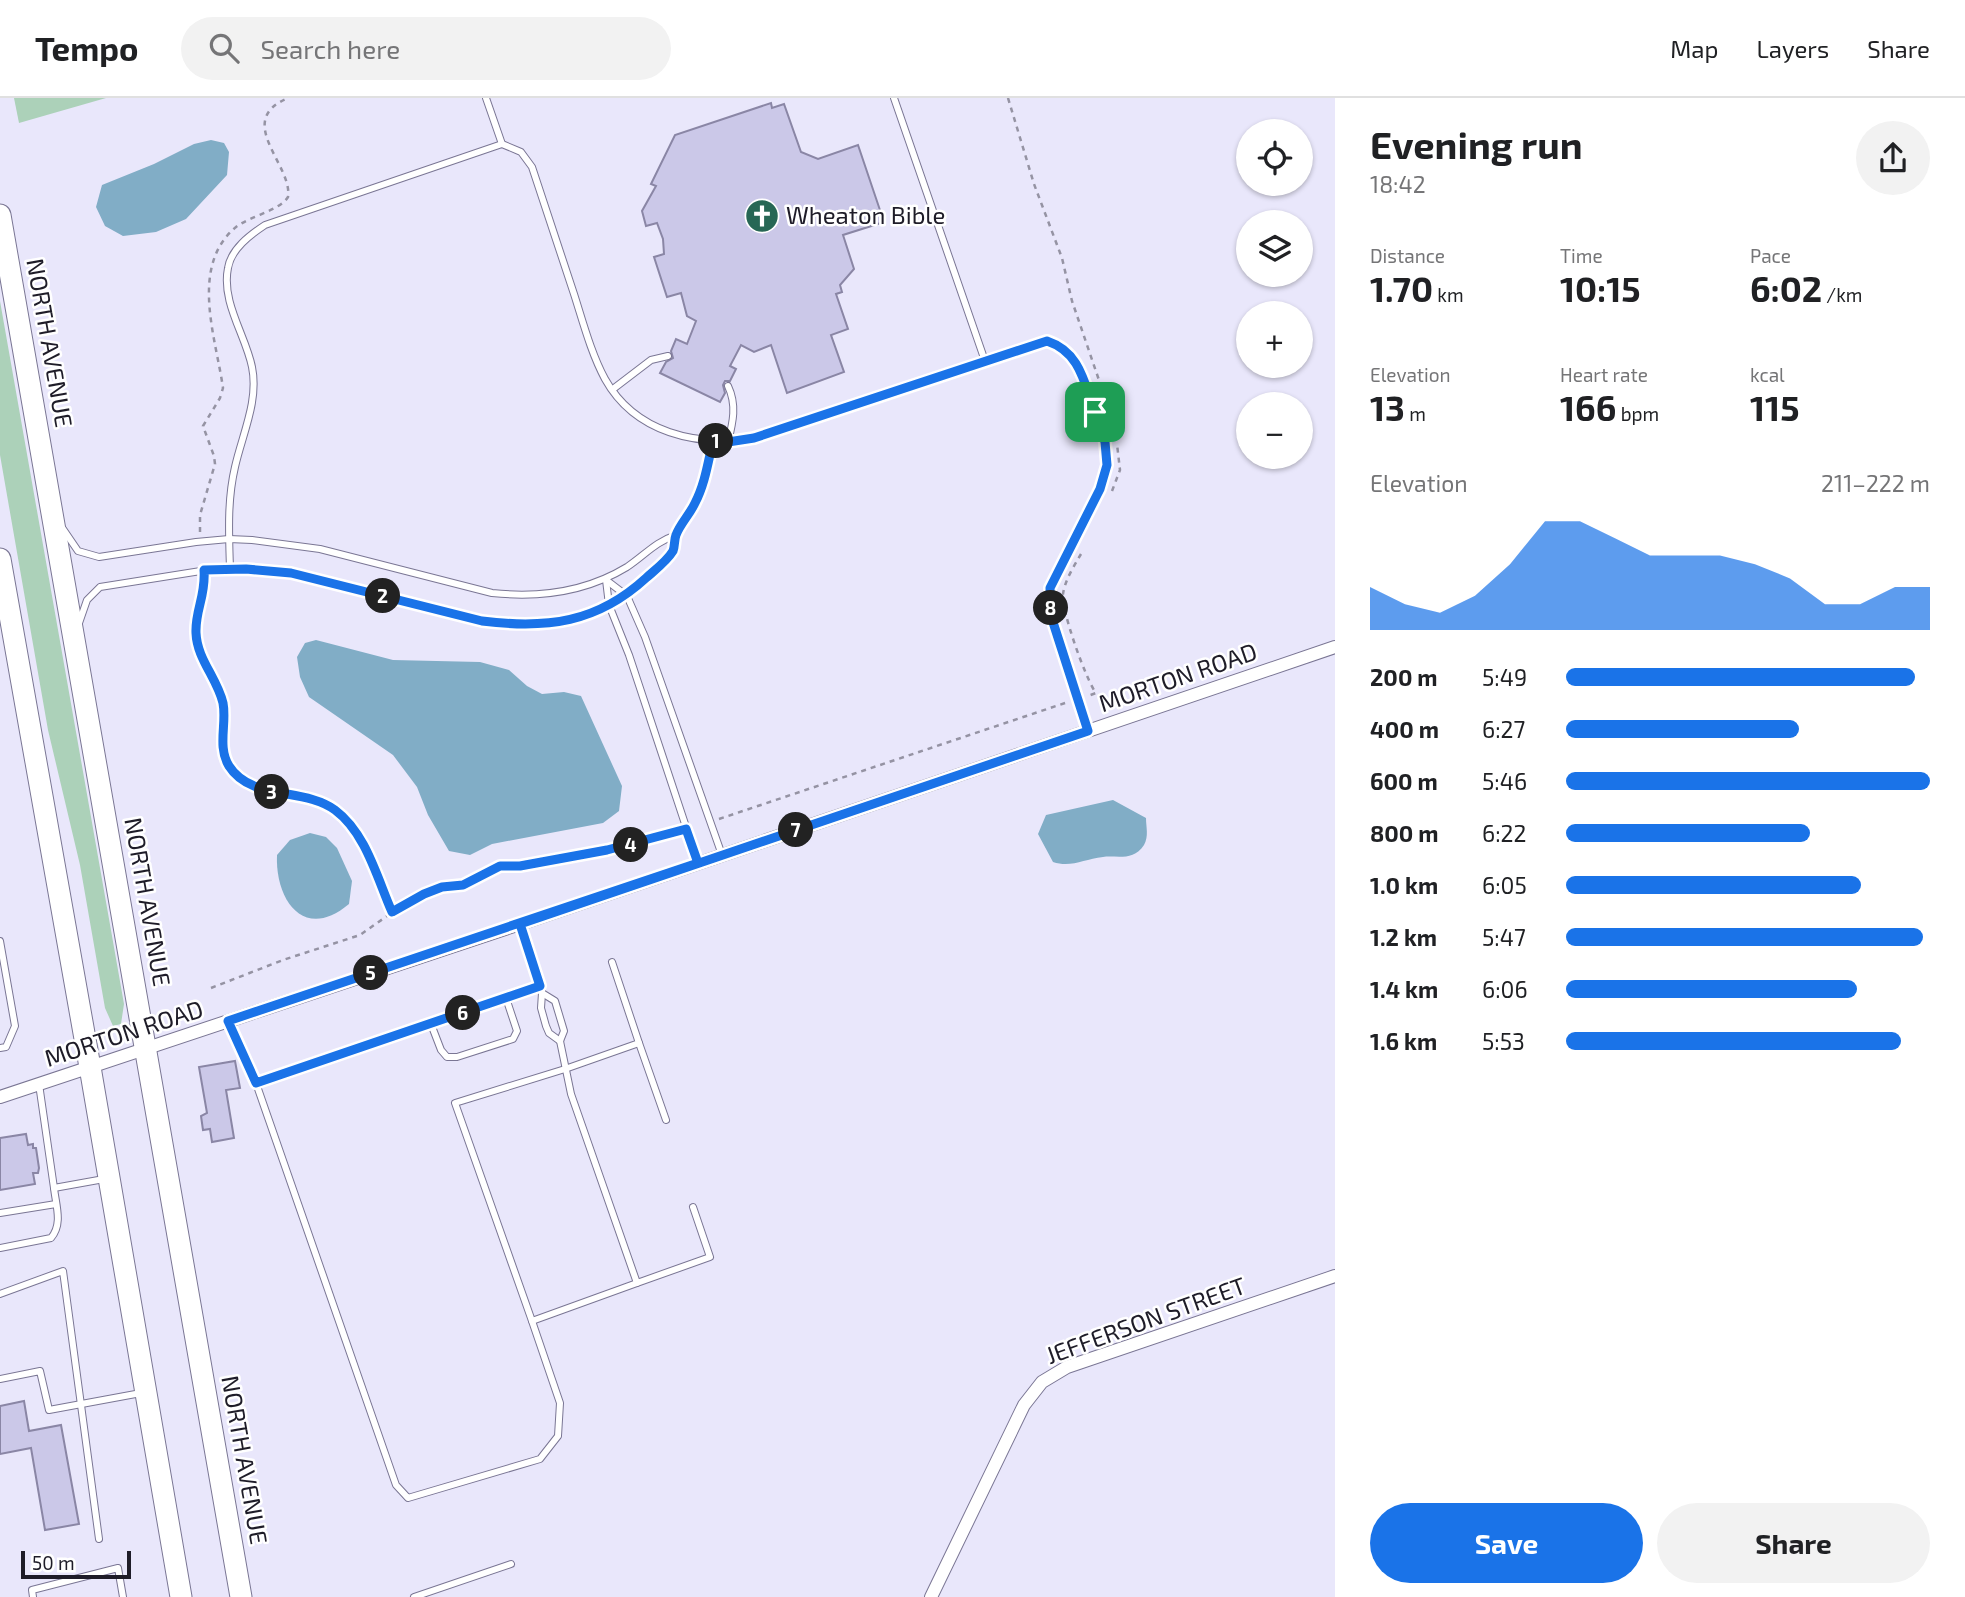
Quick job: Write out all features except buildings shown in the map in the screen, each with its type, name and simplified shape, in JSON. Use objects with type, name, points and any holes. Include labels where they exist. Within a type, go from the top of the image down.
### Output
[{"type":"main road","name":"NORTH AVENUE","points":[[0,215],[241,1597]]},
{"type":"main road","points":[[0,559],[181,1597]]},
{"type":"street","name":"MORTON ROAD","points":[[0,1097],[520,924],[1335,647]]},
{"type":"street","name":"JEFFERSON STREET","points":[[931,1597],[1014,1423],[1042,1382],[1067,1367],[1335,1276]]},
{"type":"lane","points":[[486,98],[502,144]]},
{"type":"lane","points":[[894,98],[985,361]]},
{"type":"lane","points":[[230,569],[229,505],[235,467],[250,415],[253,390],[253,368],[228,293],[228,268],[236,249],[265,225],[502,144],[520,152],[532,167],[587,334],[606,380],[627,406],[647,423],[675,435],[728,442],[754,438],[1047,341],[1061,346],[1078,364],[1105,442],[1107,465],[1100,489],[1050,588],[1051,616],[1088,731]]},
{"type":"lane","points":[[613,389],[651,360],[668,356]]},
{"type":"lane","points":[[728,386],[733,397],[734,415],[728,442]]},
{"type":"lane","points":[[74,638],[87,600],[100,587],[204,570],[291,573],[482,621],[511,625],[542,625],[581,617],[627,596],[674,550],[676,535],[695,505],[703,484],[713,441]]},
{"type":"lane","points":[[53,514],[78,551],[99,557],[229,539],[289,544],[320,549],[492,593],[520,596],[557,592],[606,580],[633,563],[659,541],[676,535]]},
{"type":"lane","points":[[606,580],[627,596],[645,637],[722,855]]},
{"type":"lane","points":[[606,580],[609,606],[629,655],[698,863]]},
{"type":"lane","points":[[520,924],[541,989],[541,1008],[549,1033],[560,1041]]},
{"type":"lane","points":[[0,941],[15,1026],[6,1047],[0,1048]]},
{"type":"lane","points":[[612,962],[666,1120]]},
{"type":"lane","points":[[256,1083],[506,998],[541,989]]},
{"type":"lane","points":[[541,989],[555,1001],[564,1031],[560,1041],[571,1094],[637,1283]]},
{"type":"lane","points":[[431,1024],[447,1058],[513,1039],[517,1031],[506,998]]},
{"type":"lane","points":[[228,1021],[256,1083],[396,1485],[408,1498],[540,1459],[558,1436],[560,1403],[455,1103],[639,1043]]},
{"type":"lane","points":[[0,1248],[51,1238],[57,1230],[56,1203],[39,1084]]},
{"type":"lane","points":[[54,1188],[109,1178]]},
{"type":"lane","points":[[0,1213],[56,1203]]},
{"type":"lane","points":[[531,1321],[710,1257],[693,1207]]},
{"type":"lane","points":[[0,1294],[63,1271],[99,1539]]},
{"type":"lane","points":[[0,1378],[40,1371],[49,1410],[146,1392]]},
{"type":"lane","points":[[414,1597],[511,1564]]},
{"type":"lane","points":[[33,1597],[32,1590],[118,1568],[123,1597]]},
{"type":"path","points":[[201,541],[200,515],[215,464],[203,426],[223,388],[210,311],[213,261],[226,237],[236,227],[280,205],[288,197],[288,187],[268,137],[265,120],[269,109],[288,98]]},
{"type":"path","points":[[1008,98],[1034,184],[1062,258],[1072,302],[1101,386],[1107,413]]},
{"type":"path","points":[[1108,498],[1120,470],[1116,441]]},
{"type":"path","points":[[710,822],[1096,693],[1088,681],[1063,600],[1066,584],[1081,553]]},
{"type":"path","points":[[204,570],[205,587],[197,617],[196,636],[201,655],[222,699],[223,750],[229,765],[241,778],[265,790],[315,798],[345,818],[368,855],[392,912]]},
{"type":"path","points":[[211,988],[283,960],[360,936],[392,912],[424,894],[442,887],[463,885],[500,866],[520,866],[607,850],[686,829]]},
{"type":"green space","points":[[14,98],[106,98],[19,123]]},
{"type":"green space","points":[[0,301],[124,1004],[121,1024],[113,1026],[105,1008],[80,865],[48,730],[0,455]]},
{"type":"water","points":[[211,140],[224,143],[229,152],[227,175],[186,219],[156,232],[123,236],[105,226],[96,207],[102,185],[194,144]]},
{"type":"water","points":[[316,640],[393,660],[480,662],[509,670],[527,686],[542,694],[564,692],[581,696],[622,786],[619,811],[603,823],[492,844],[470,855],[449,851],[428,815],[417,787],[393,755],[309,697],[300,677],[297,657],[305,643]]},
{"type":"water","points":[[1113,800],[1146,818],[1146,838],[1140,850],[1124,857],[1103,857],[1072,864],[1053,862],[1038,834],[1046,815]]},
{"type":"water","points":[[310,833],[326,837],[337,848],[352,881],[349,904],[333,915],[318,919],[295,911],[281,887],[278,872],[277,855],[290,840]]},
{"type":"place","name":"Wheaton Bible","points":[[762,216]]},
{"type":"route","points":[[1047,341],[1061,346],[1078,364],[1095,412],[1105,442],[1107,465],[1100,489],[1050,588],[1051,616],[1088,731],[520,924],[540,986],[256,1083],[228,1021],[698,863],[686,829],[607,850],[520,866],[500,866],[463,885],[442,887],[424,894],[392,912],[368,855],[345,818],[315,798],[265,790],[241,778],[225,758],[222,699],[197,645],[196,626],[205,587],[204,570],[246,569],[291,573],[482,621],[542,625],[581,617],[609,606],[627,596],[657,569],[674,550],[676,535],[695,505],[713,441],[754,438],[1047,341]]}]
